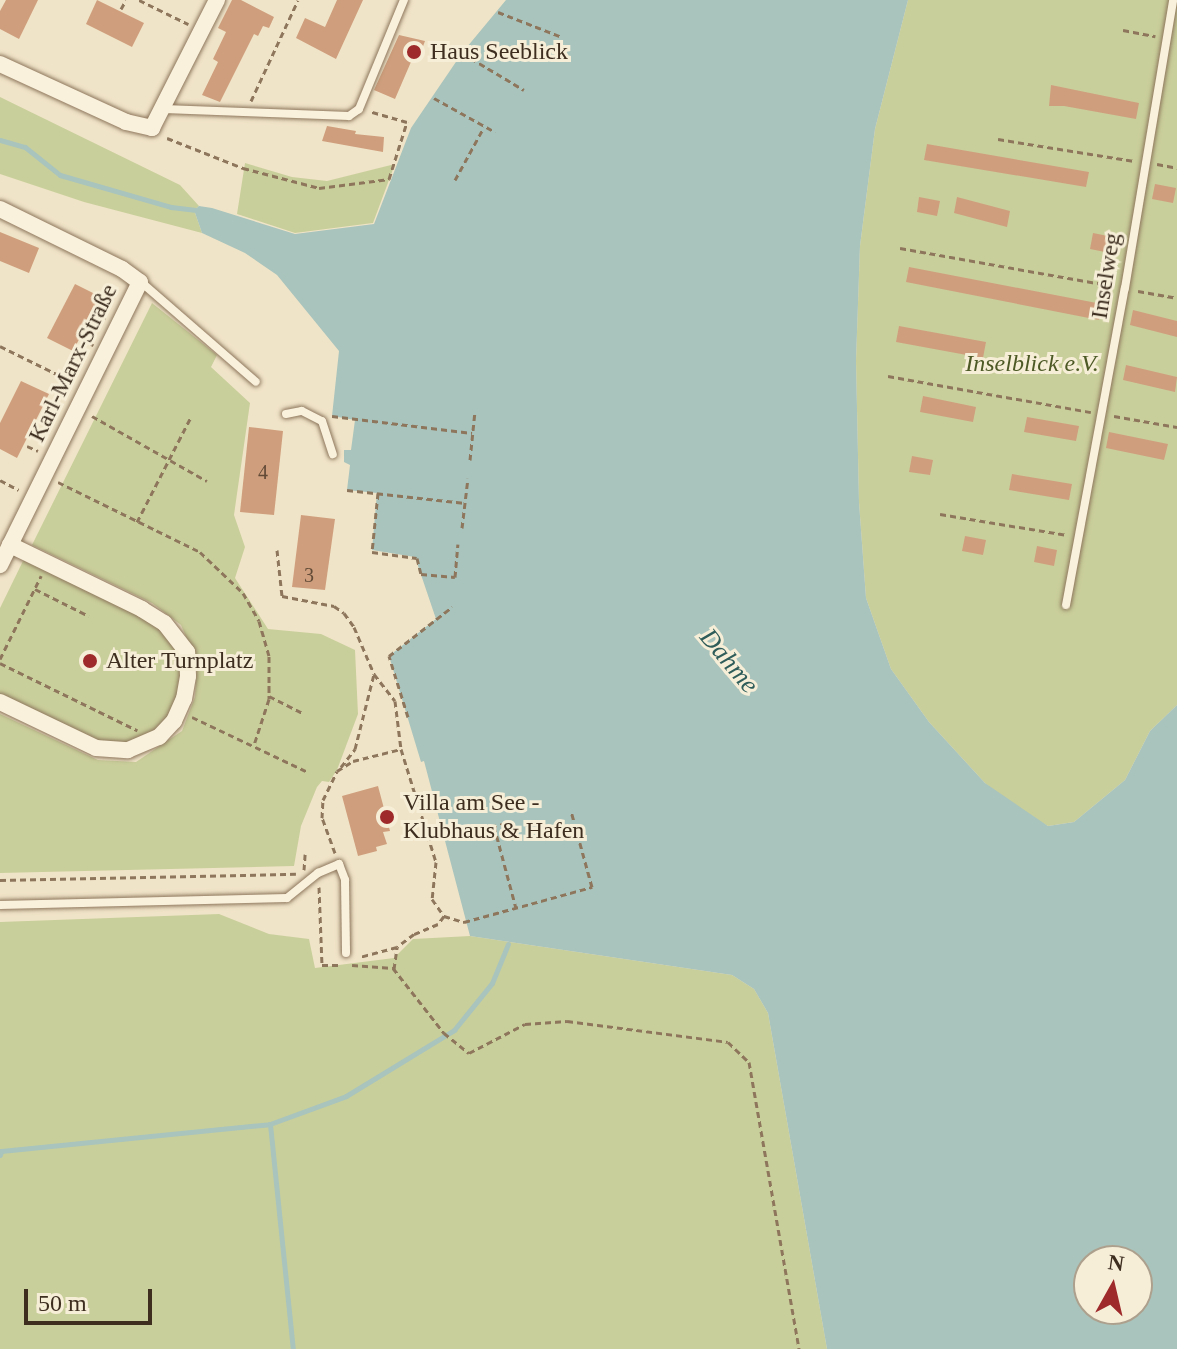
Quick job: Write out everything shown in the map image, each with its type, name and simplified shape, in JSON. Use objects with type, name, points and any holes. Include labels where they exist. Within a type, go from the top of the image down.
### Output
[{"type":"street","points":[[0,64],[132,125],[152,128],[217,0]]},
{"type":"street","name":"Karl-Marx-Straße","points":[[0,209],[140,282],[0,565]]},
{"type":"street","points":[[0,702],[96,748],[128,750],[159,737],[174,721],[184,699],[187,652],[164,623],[10,545]]},
{"type":"lane","points":[[164,109],[349,116],[359,109],[404,0]]},
{"type":"lane","name":"Inselweg","points":[[1066,605],[1125,288],[1143,162],[1173,0]]},
{"type":"lane","points":[[140,282],[256,382]]},
{"type":"lane","points":[[286,414],[302,411],[322,421],[333,454]]},
{"type":"lane","points":[[0,905],[287,898],[318,873],[339,864],[345,880],[346,953]]},
{"type":"path","points":[[121,9],[126,0]]},
{"type":"path","points":[[247,112],[298,0]]},
{"type":"path","points":[[143,1],[203,31]]},
{"type":"path","points":[[498,12],[562,37]]},
{"type":"path","points":[[1123,30],[1166,38]]},
{"type":"path","points":[[462,53],[524,90]]},
{"type":"path","points":[[434,98],[495,132]]},
{"type":"path","points":[[152,128],[174,142],[279,179],[319,188],[389,179],[407,122],[359,109]]},
{"type":"path","points":[[455,180],[485,126]]},
{"type":"path","points":[[998,139],[1177,168]]},
{"type":"path","points":[[900,248],[1177,298]]},
{"type":"path","points":[[94,313],[108,320]]},
{"type":"path","points":[[82,339],[96,346]]},
{"type":"path","points":[[0,346],[88,389]]},
{"type":"path","points":[[888,376],[1177,427]]},
{"type":"path","points":[[470,460],[475,411]]},
{"type":"path","points":[[43,416],[57,423]]},
{"type":"path","points":[[332,416],[472,433]]},
{"type":"path","points":[[137,522],[191,417]]},
{"type":"path","points":[[95,418],[207,481]]},
{"type":"path","points":[[27,446],[43,453]]},
{"type":"path","points":[[462,528],[468,478]]},
{"type":"path","points":[[0,480],[33,497]]},
{"type":"path","points":[[62,484],[200,552],[243,593],[266,638],[269,696],[254,745]]},
{"type":"path","points":[[347,490],[465,503]]},
{"type":"path","points":[[378,493],[372,552],[417,558],[421,574],[455,577],[458,544]]},
{"type":"path","points":[[940,514],[1078,537]]},
{"type":"path","points":[[277,550],[282,596],[334,606],[344,613],[354,627],[374,674],[395,701],[401,749],[436,862],[432,899],[444,916],[464,922],[592,887],[571,811]]},
{"type":"path","points":[[48,563],[0,661],[140,732]]},
{"type":"path","points":[[35,589],[89,616]]},
{"type":"path","points":[[408,717],[389,656],[452,607]]},
{"type":"path","points":[[339,864],[322,818],[323,800],[337,771],[355,749],[374,674]]},
{"type":"path","points":[[269,696],[304,714]]},
{"type":"path","points":[[190,715],[308,772]]},
{"type":"path","points":[[337,771],[353,761],[401,749]]},
{"type":"path","points":[[481,829],[506,823]]},
{"type":"path","points":[[494,826],[516,908]]},
{"type":"path","points":[[0,880],[304,873],[305,854]]},
{"type":"path","points":[[346,953],[348,957],[371,956],[397,947],[414,934],[438,924],[444,916]]},
{"type":"path","points":[[397,947],[394,969],[444,1033],[469,1053],[525,1024],[567,1021],[728,1042],[749,1062],[799,1349]]},
{"type":"green space","name":"Inselblick e.V.","points":[[908,0],[1177,0],[1177,705],[1150,731],[1125,780],[1074,822],[1048,826],[1013,806],[985,783],[929,722],[891,669],[866,598],[859,502],[856,361],[860,246],[875,129]]},
{"type":"green space","points":[[0,97],[180,185],[199,206],[194,210],[202,233],[84,202],[0,174]]},
{"type":"green space","points":[[245,163],[292,177],[327,181],[395,164],[373,223],[295,233],[237,214]]},
{"type":"green space","points":[[152,303],[217,355],[211,367],[250,403],[234,515],[245,547],[235,578],[268,629],[321,634],[355,650],[358,714],[337,770],[329,782],[322,781],[317,787],[301,826],[294,866],[0,873],[0,714],[98,760],[136,762],[182,731],[195,697],[197,662],[181,625],[152,603],[32,545]]},
{"type":"green space","name":"Alter Turnplatz","points":[[24,559],[154,623],[177,650],[182,671],[180,697],[167,719],[150,736],[127,745],[102,745],[0,695],[0,608]]},
{"type":"green space","points":[[219,914],[269,934],[309,939],[315,968],[394,958],[413,939],[470,936],[732,975],[754,989],[768,1013],[827,1349],[0,1349],[0,922]]},
{"type":"water","name":"Dahme","points":[[506,0],[908,0],[875,129],[860,246],[856,361],[859,502],[866,598],[891,669],[929,722],[985,783],[1048,826],[1074,822],[1125,780],[1150,731],[1177,705],[1177,1349],[827,1349],[768,1013],[754,989],[732,975],[470,936],[424,761],[421,762],[389,656],[436,619],[415,557],[372,550],[377,493],[347,490],[350,465],[344,462],[344,450],[351,450],[355,420],[332,416],[339,351],[277,275],[245,253],[202,233],[194,210],[199,206],[212,208],[295,234],[374,224],[411,128],[462,53]]},
{"type":"building","points":[[6,0],[38,0],[19,39],[0,29],[0,11]]},
{"type":"building","points":[[97,0],[144,23],[132,47],[86,24]]},
{"type":"building","points":[[232,0],[241,0],[274,17],[269,28],[263,26],[258,36],[254,34],[220,102],[202,95],[218,62],[213,59],[226,32],[218,28]]},
{"type":"building","points":[[337,0],[363,0],[336,59],[296,38],[305,18],[325,27]]},
{"type":"building","points":[[399,35],[425,41],[419,57],[414,55],[395,99],[374,90]]},
{"type":"building","points":[[1051,85],[1139,103],[1136,119],[1049,106]]},
{"type":"building","points":[[327,126],[356,131],[355,134],[384,137],[383,152],[322,141]]},
{"type":"building","points":[[927,144],[1089,172],[1086,187],[924,160]]},
{"type":"building","points":[[1155,184],[1176,188],[1173,203],[1152,199]]},
{"type":"building","points":[[919,197],[940,201],[937,216],[917,212]]},
{"type":"building","points":[[957,197],[1010,211],[1007,227],[954,213]]},
{"type":"building","points":[[0,232],[39,248],[29,273],[0,261]]},
{"type":"building","points":[[1093,233],[1113,237],[1110,253],[1090,249]]},
{"type":"building","points":[[909,267],[1102,304],[1099,320],[906,282]]},
{"type":"building","points":[[75,284],[101,297],[73,351],[47,338]]},
{"type":"building","points":[[1133,310],[1177,321],[1177,337],[1130,325]]},
{"type":"building","points":[[899,326],[986,342],[983,358],[896,342]]},
{"type":"building","points":[[1126,365],[1177,377],[1175,392],[1123,380]]},
{"type":"building","points":[[21,381],[49,394],[17,458],[0,449],[0,423]]},
{"type":"building","points":[[923,396],[976,407],[973,422],[920,412]]},
{"type":"building","points":[[1027,417],[1079,426],[1076,441],[1024,432]]},
{"type":"building","points":[[249,427],[283,431],[274,515],[240,512]]},
{"type":"building","points":[[1109,432],[1168,444],[1164,460],[1106,448]]},
{"type":"building","points":[[912,456],[933,460],[930,475],[909,472]]},
{"type":"building","points":[[1012,474],[1072,484],[1069,500],[1009,490]]},
{"type":"building","points":[[301,515],[335,519],[325,590],[292,587]]},
{"type":"building","points":[[965,536],[986,540],[983,555],[962,551]]},
{"type":"building","points":[[1037,546],[1057,550],[1054,566],[1034,562]]},
{"type":"building","points":[[378,786],[390,831],[383,832],[387,844],[376,847],[377,851],[358,856],[342,796]]},
{"type":"waterway","points":[[0,140],[25,147],[60,175],[171,207],[194,210]]},
{"type":"waterway","points":[[0,1155],[1,1151],[270,1124],[346,1096],[454,1030],[492,983],[508,944]]},
{"type":"waterway","points":[[270,1124],[293,1349]]},
{"type":"place","name":"Haus Seeblick","points":[[414,52]]},
{"type":"place","name":"Alter Turnplatz","points":[[90,661]]},
{"type":"place","name":"Villa am See - Klubhaus & Hafen","points":[[387,817]]}]
